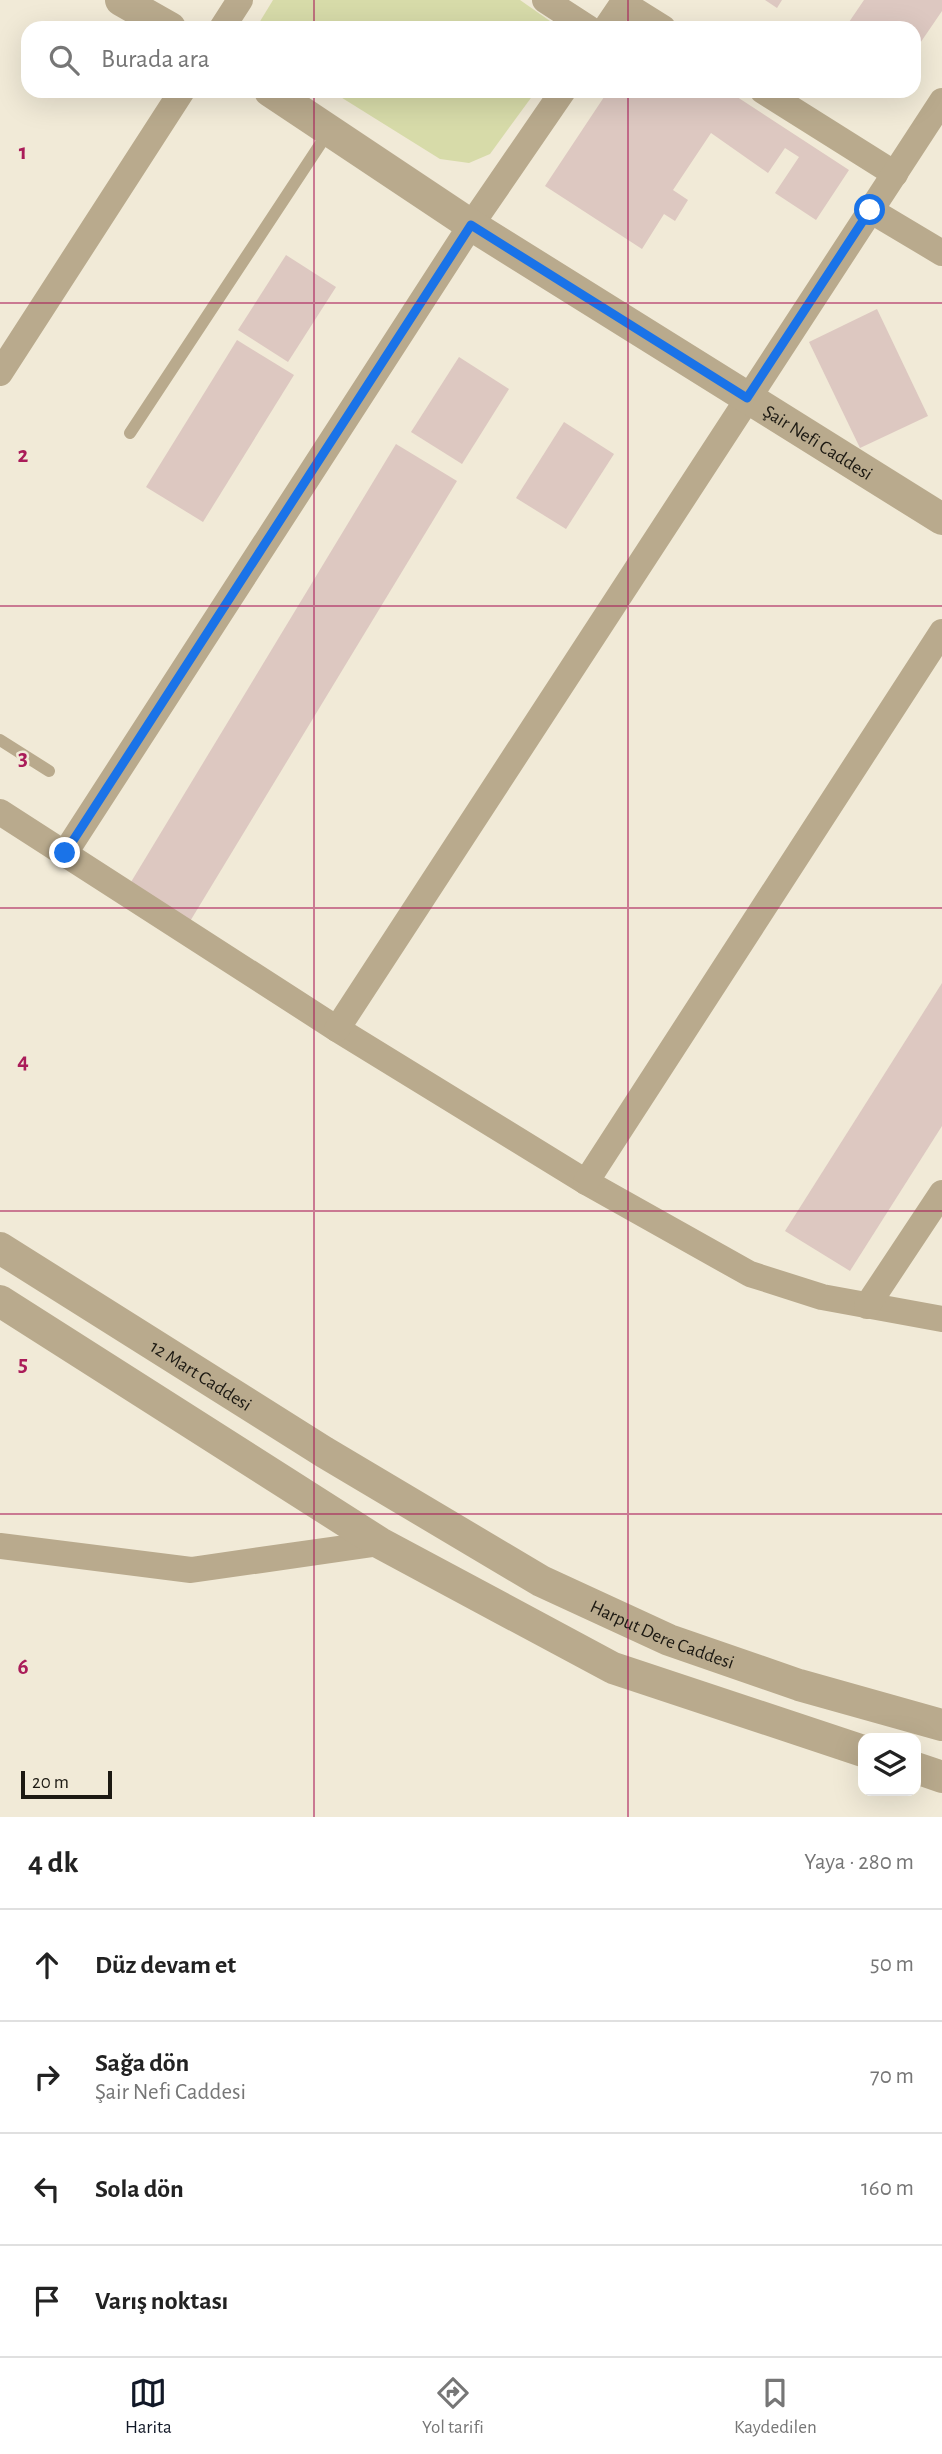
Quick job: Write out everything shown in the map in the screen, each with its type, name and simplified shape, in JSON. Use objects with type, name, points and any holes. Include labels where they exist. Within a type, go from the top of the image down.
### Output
[{"type":"street","points":[[121,0],[158,21]]},
{"type":"street","points":[[226,21],[240,0]]},
{"type":"street","points":[[545,0],[577,21]]},
{"type":"street","points":[[611,21],[624,1],[653,21]]},
{"type":"street","points":[[1,368],[177,98]]},
{"type":"street","name":"Şair Nefi Caddesi","points":[[281,98],[471,225],[942,519]]},
{"type":"street","points":[[65,853],[471,225],[557,98]]},
{"type":"street","points":[[774,98],[895,174]]},
{"type":"street","points":[[337,1029],[942,102]]},
{"type":"street","points":[[870,210],[942,253]]},
{"type":"street","points":[[586,1182],[942,632]]},
{"type":"street","points":[[0,812],[337,1029],[586,1182],[750,1274],[822,1297],[942,1319]]},
{"type":"street","points":[[867,1306],[942,1193]]},
{"type":"street","name":"12 Mart Caddesi","points":[[0,1248],[324,1452],[404,1499]]},
{"type":"street","points":[[0,1301],[380,1543],[612,1668],[858,1749]]},
{"type":"street","name":"Harput Dere Caddesi","points":[[404,1499],[541,1581],[670,1640],[799,1685],[942,1725]]},
{"type":"street","points":[[0,1546],[191,1570],[380,1543]]},
{"type":"street","points":[[921,1770],[942,1777]]},
{"type":"lane","points":[[130,433],[329,130]]},
{"type":"lane","points":[[0,740],[50,771]]},
{"type":"green space","points":[[273,0],[520,0],[550,21],[260,21]]},
{"type":"green space","points":[[342,98],[531,98],[490,154],[469,163],[440,159]]},
{"type":"building","points":[[765,0],[782,0],[777,8]]},
{"type":"building","points":[[864,0],[942,0],[942,11],[921,42],[921,21],[850,21]]},
{"type":"building","points":[[603,98],[739,98],[849,170],[816,220],[775,193],[799,157],[785,148],[768,173],[711,133],[673,190],[688,200],[675,221],[664,214],[642,249],[545,186]]},
{"type":"building","points":[[286,255],[336,287],[288,362],[238,330]]},
{"type":"building","points":[[877,309],[928,416],[860,448],[809,342]]},
{"type":"building","points":[[237,340],[294,375],[203,522],[146,487]]},
{"type":"building","points":[[459,357],[509,389],[462,464],[411,432]]},
{"type":"building","points":[[564,422],[614,454],[566,529],[516,498]]},
{"type":"building","points":[[396,444],[457,481],[189,923],[128,887]]},
{"type":"building","points":[[942,983],[942,1126],[850,1271],[785,1231]]},
{"type":"route","points":[[65,853],[471,225],[747,398],[870,210]]}]
